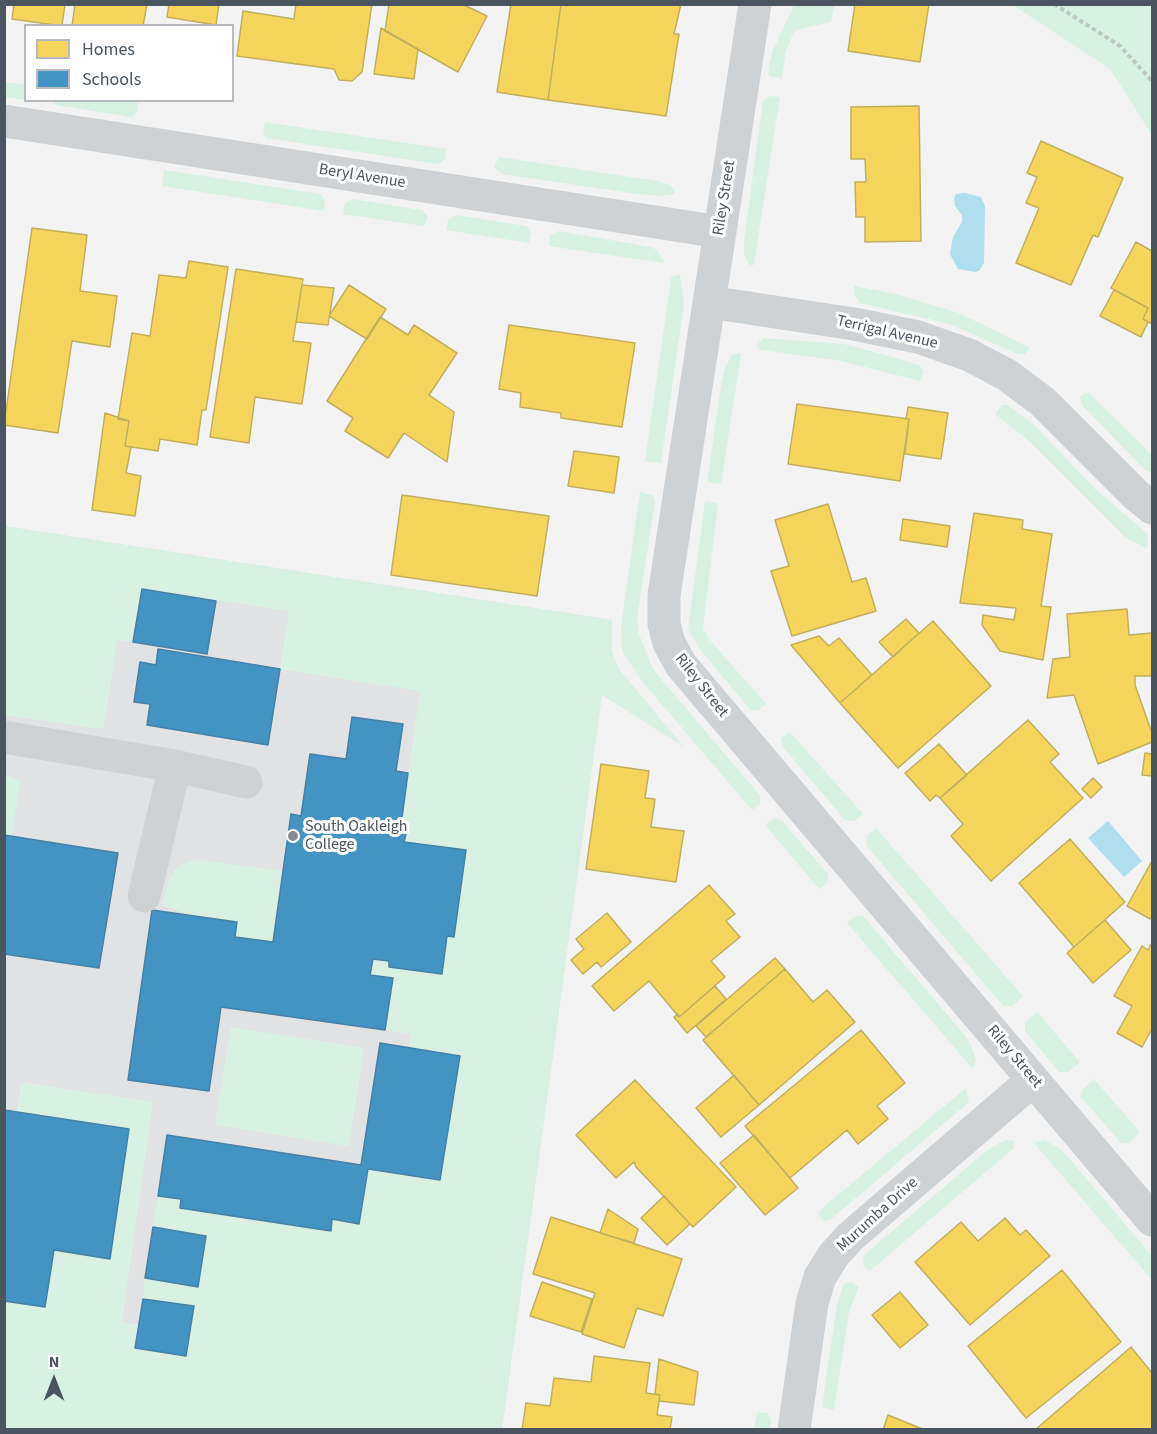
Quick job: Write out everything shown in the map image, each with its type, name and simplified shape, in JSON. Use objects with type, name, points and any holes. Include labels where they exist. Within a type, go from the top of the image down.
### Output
[{"type":"street","name":"Riley Street","points":[[755,4],[664,595],[664,624],[669,643],[681,665],[1152,1220]]},
{"type":"street","name":"Beryl Avenue","points":[[4,121],[720,231]]},
{"type":"street","name":"Terrigal Avenue","points":[[709,302],[907,335],[969,355],[1007,375],[1043,402],[1136,495],[1152,508]]},
{"type":"street","points":[[4,737],[175,766],[246,782]]},
{"type":"street","points":[[144,896],[175,766]]},
{"type":"street","name":"Murumba Drive","points":[[794,1430],[812,1302],[820,1277],[833,1256],[850,1237],[1033,1080]]},
{"type":"path","points":[[1054,4],[1120,46],[1152,81]]},
{"type":"shaded area","name":"South Oakleigh College","points":[[4,526],[612,620],[502,1429],[5,1429]]},
{"type":"green space","points":[[794,5],[834,5],[831,22],[795,30],[786,50],[782,78],[769,76],[768,69],[773,50]]},
{"type":"green space","points":[[1013,5],[1152,5],[1152,135],[1110,69]]},
{"type":"green space","points":[[5,82],[24,85],[24,100],[5,97]]},
{"type":"green space","points":[[770,96],[780,97],[752,266],[744,254],[744,240],[763,101]]},
{"type":"green space","points":[[54,102],[138,103],[137,112],[131,117],[56,105]]},
{"type":"green space","points":[[265,122],[446,149],[445,159],[438,164],[266,138],[263,132]]},
{"type":"green space","points":[[499,157],[657,181],[670,185],[675,191],[674,194],[661,196],[637,194],[502,174],[494,167]]},
{"type":"green space","points":[[164,170],[320,194],[325,200],[324,211],[162,186]]},
{"type":"green space","points":[[353,199],[422,210],[428,216],[424,226],[343,214],[345,203]]},
{"type":"green space","points":[[456,215],[527,226],[531,232],[529,243],[446,230],[448,220]]},
{"type":"green space","points":[[559,231],[651,247],[657,250],[664,263],[549,246],[550,235]]},
{"type":"green space","points":[[680,275],[684,304],[661,463],[645,461],[671,278]]},
{"type":"green space","points":[[854,286],[896,294],[959,313],[1030,348],[1025,354],[1017,354],[950,324],[860,303],[854,294]]},
{"type":"green space","points":[[763,338],[844,344],[900,359],[920,366],[924,371],[920,381],[837,360],[760,350],[756,346]]},
{"type":"green space","points":[[733,354],[741,354],[721,484],[707,482],[721,386],[725,367]]},
{"type":"green space","points":[[1085,393],[1090,394],[1152,455],[1152,472],[1145,470],[1082,405],[1080,397]]},
{"type":"green space","points":[[1002,405],[1008,405],[1035,426],[1097,491],[1148,534],[1147,549],[1125,537],[1029,441],[995,414]]},
{"type":"green space","points":[[640,492],[652,495],[655,501],[637,618],[639,634],[652,667],[661,679],[760,795],[760,804],[752,810],[642,681],[622,651],[621,626]]},
{"type":"green space","points":[[705,501],[718,504],[703,628],[709,639],[766,704],[759,710],[751,711],[699,648],[688,629]]},
{"type":"green space","points":[[4,526],[612,620],[612,651],[619,669],[684,747],[602,695],[502,1429],[5,1429],[5,1301],[45,1307],[54,1250],[110,1258],[129,1129],[17,1112],[21,1082],[153,1102],[122,1322],[139,1325],[136,1348],[186,1355],[194,1306],[143,1299],[145,1278],[198,1286],[206,1236],[153,1227],[158,1196],[181,1199],[180,1208],[330,1231],[332,1219],[359,1223],[368,1169],[440,1179],[409,1048],[411,1034],[385,1030],[393,978],[370,975],[373,959],[389,961],[389,968],[442,974],[447,936],[454,937],[466,850],[404,842],[405,834],[400,833],[420,691],[280,669],[289,611],[142,589],[133,642],[117,640],[104,727],[99,729],[5,715]]},
{"type":"green space","points":[[790,732],[863,814],[855,821],[845,820],[783,747],[781,738]]},
{"type":"green space","points":[[4,775],[20,780],[12,836],[5,835]]},
{"type":"green space","points":[[774,818],[782,821],[828,874],[828,882],[819,889],[765,825]]},
{"type":"green space","points":[[876,828],[1023,996],[1013,1006],[1003,1006],[866,845],[867,836]]},
{"type":"green space","points":[[200,860],[283,871],[273,942],[235,937],[237,922],[189,915],[163,905],[167,884],[175,870],[187,862]]},
{"type":"green space","points":[[855,916],[863,916],[963,1033],[971,1045],[976,1061],[972,1068],[847,923]]},
{"type":"green space","points":[[1037,1012],[1080,1062],[1068,1072],[1059,1072],[1025,1031],[1025,1022]]},
{"type":"green space","points":[[231,1027],[364,1048],[349,1146],[215,1125]]},
{"type":"green space","points":[[1094,1079],[1140,1132],[1129,1143],[1121,1143],[1080,1096],[1082,1090]]},
{"type":"green space","points":[[966,1088],[969,1102],[831,1219],[824,1221],[818,1214],[827,1204]]},
{"type":"green space","points":[[1005,1140],[1014,1141],[1014,1148],[870,1271],[863,1265],[864,1255],[990,1148]]},
{"type":"green space","points":[[1044,1140],[1060,1149],[1068,1157],[1152,1256],[1152,1280],[1034,1143]]},
{"type":"green space","points":[[851,1282],[859,1287],[849,1312],[834,1410],[822,1407],[837,1304],[844,1284]]},
{"type":"green space","points":[[757,1412],[768,1413],[771,1421],[770,1429],[754,1429]]},
{"type":"water","points":[[965,193],[981,197],[985,206],[984,263],[979,271],[974,272],[958,269],[950,254],[953,237],[962,222],[962,215],[955,206],[954,198],[956,194]]},
{"type":"water","points":[[1108,821],[1142,861],[1124,877],[1088,838]]},
{"type":"building: Homes","points":[[14,4],[65,4],[62,24],[12,19]]},
{"type":"building: Homes","points":[[75,4],[147,4],[143,24],[72,24]]},
{"type":"building: Homes","points":[[169,4],[219,4],[216,24],[167,17]]},
{"type":"building: Homes","points":[[296,4],[372,4],[362,72],[352,81],[339,80],[334,69],[237,56],[243,11],[294,19]]},
{"type":"building: Homes","points":[[389,4],[462,4],[487,16],[458,72],[385,31]]},
{"type":"building: Homes","points":[[511,4],[561,4],[548,100],[497,92]]},
{"type":"building: Homes","points":[[561,4],[681,4],[674,34],[679,34],[666,116],[548,100]]},
{"type":"building: Homes","points":[[855,4],[929,4],[920,62],[848,51]]},
{"type":"building: Homes","points":[[381,28],[418,49],[414,79],[374,74]]},
{"type":"building: Homes","points":[[919,106],[921,241],[865,242],[865,217],[856,217],[855,182],[866,182],[865,159],[851,159],[851,107]]},
{"type":"building: Homes","points":[[1041,141],[1123,178],[1098,237],[1093,235],[1071,285],[1016,263],[1039,208],[1026,203],[1037,177],[1027,173]]},
{"type":"building: Homes","points":[[32,228],[87,235],[80,291],[117,296],[110,347],[72,341],[58,433],[4,425]]},
{"type":"building: Homes","points":[[1136,242],[1152,251],[1152,324],[1143,319],[1148,308],[1111,288]]},
{"type":"building: Homes","points":[[189,261],[228,267],[206,410],[202,410],[197,445],[160,439],[158,451],[125,446],[129,421],[118,419],[132,333],[150,336],[159,275],[186,278]]},
{"type":"building: Homes","points":[[236,269],[303,279],[293,341],[311,343],[302,404],[255,397],[249,443],[210,437]]},
{"type":"building: Homes","points":[[302,285],[334,288],[328,325],[296,322]]},
{"type":"building: Homes","points":[[349,285],[386,309],[367,339],[329,316]]},
{"type":"building: Homes","points":[[1114,290],[1148,308],[1143,319],[1148,322],[1141,337],[1100,316]]},
{"type":"building: Homes","points":[[380,317],[408,335],[414,325],[457,353],[429,395],[454,412],[447,462],[404,433],[388,458],[345,431],[353,418],[327,401]]},
{"type":"building: Homes","points":[[509,325],[635,343],[622,427],[561,418],[561,413],[520,407],[521,393],[499,389]]},
{"type":"building: Homes","points":[[797,404],[909,419],[900,481],[788,464]]},
{"type":"building: Homes","points":[[908,407],[948,413],[941,459],[905,454]]},
{"type":"building: Homes","points":[[105,413],[129,421],[125,446],[131,447],[126,473],[141,476],[135,516],[92,510]]},
{"type":"building: Homes","points":[[574,451],[619,457],[614,493],[568,486]]},
{"type":"building: Homes","points":[[402,495],[549,516],[537,596],[391,575]]},
{"type":"building: Homes","points":[[828,504],[852,582],[866,578],[876,611],[792,636],[771,571],[789,566],[775,520]]},
{"type":"building: Homes","points":[[974,513],[1023,520],[1022,529],[1052,534],[1041,606],[1051,607],[1043,660],[1000,651],[982,625],[983,615],[1014,620],[1016,608],[960,603]]},
{"type":"building: Homes","points":[[903,519],[950,526],[947,547],[900,540]]},
{"type":"building: Homes","points":[[1127,609],[1129,635],[1152,633],[1152,676],[1135,676],[1135,685],[1152,733],[1152,742],[1098,764],[1074,695],[1047,698],[1053,659],[1070,657],[1067,614]]},
{"type":"building: Homes","points":[[906,619],[919,633],[893,657],[879,642]]},
{"type":"building: Homes","points":[[933,621],[991,686],[898,768],[840,703]]},
{"type":"building: Homes","points":[[819,636],[829,646],[839,638],[872,675],[840,703],[791,645]]},
{"type":"building: Homes","points":[[1028,720],[1059,754],[1050,762],[1083,798],[991,881],[951,836],[963,824],[940,798]]},
{"type":"building: Homes","points":[[939,744],[967,775],[940,798],[936,795],[930,801],[905,773]]},
{"type":"building: Homes","points":[[1145,753],[1152,754],[1152,776],[1142,775]]},
{"type":"building: Homes","points":[[601,764],[649,771],[645,798],[655,799],[651,827],[684,831],[676,882],[586,869]]},
{"type":"building: Homes","points":[[1093,778],[1102,787],[1091,798],[1082,789]]},
{"type":"building: Homes","points":[[1070,839],[1125,902],[1074,947],[1019,883]]},
{"type":"building: Homes","points":[[1152,861],[1152,915],[1150,919],[1127,906]]},
{"type":"building: Homes","points":[[709,885],[735,914],[726,921],[740,937],[711,961],[725,977],[679,1017],[649,981],[614,1011],[592,986]]},
{"type":"building: Homes","points":[[607,913],[631,942],[601,967],[597,962],[583,974],[571,960],[584,949],[576,939]]},
{"type":"building: Homes","points":[[1105,920],[1131,950],[1093,983],[1067,953]]},
{"type":"building: Homes","points":[[1152,943],[1152,1029],[1142,1047],[1117,1033],[1132,1006],[1114,996],[1142,946],[1148,950]]},
{"type":"building: Homes","points":[[775,958],[785,969],[706,1037],[696,1026]]},
{"type":"building: Homes","points":[[785,969],[813,1002],[827,990],[855,1022],[759,1105],[703,1040]]},
{"type":"building: Homes","points":[[715,986],[726,999],[687,1033],[674,1017],[678,1014],[679,1017]]},
{"type":"building: Homes","points":[[861,1030],[905,1083],[877,1106],[888,1119],[858,1144],[847,1130],[790,1178],[745,1126]]},
{"type":"building: Homes","points":[[734,1075],[759,1105],[721,1137],[696,1108]]},
{"type":"building: Homes","points":[[635,1080],[736,1187],[693,1227],[636,1167],[634,1162],[616,1178],[576,1135]]},
{"type":"building: Homes","points":[[754,1135],[798,1188],[765,1215],[720,1163]]},
{"type":"building: Homes","points":[[664,1196],[690,1224],[667,1245],[641,1218]]},
{"type":"building: Homes","points":[[608,1209],[638,1229],[634,1243],[600,1233]]},
{"type":"building: Homes","points":[[551,1217],[682,1259],[663,1316],[637,1308],[624,1348],[582,1334],[595,1293],[533,1274]]},
{"type":"building: Homes","points":[[1005,1218],[1020,1235],[1026,1230],[1050,1256],[970,1325],[915,1262],[961,1222],[978,1241]]},
{"type":"building: Homes","points":[[1062,1270],[1121,1342],[1026,1418],[968,1346]]},
{"type":"building: Homes","points":[[542,1282],[592,1299],[581,1332],[530,1316]]},
{"type":"building: Homes","points":[[900,1292],[928,1325],[900,1348],[872,1315]]},
{"type":"building: Homes","points":[[1131,1347],[1152,1373],[1152,1430],[1035,1430]]},
{"type":"building: Homes","points":[[594,1356],[650,1363],[646,1393],[660,1395],[657,1415],[672,1417],[670,1430],[522,1430],[526,1403],[550,1406],[554,1378],[591,1382]]},
{"type":"building: Homes","points":[[659,1359],[698,1372],[694,1405],[659,1401],[660,1395],[655,1394]]},
{"type":"building: Homes","points":[[888,1415],[925,1430],[883,1430]]},
{"type":"building: Schools","points":[[142,589],[216,601],[207,654],[133,642]]},
{"type":"building: Schools","points":[[158,649],[280,669],[268,745],[147,725],[150,704],[134,702],[140,662],[156,665]]},
{"type":"building: Schools","points":[[352,717],[403,724],[396,771],[408,773],[400,833],[406,834],[404,842],[466,850],[454,937],[447,936],[442,974],[389,967],[389,961],[373,959],[370,975],[393,978],[385,1030],[221,1007],[209,1091],[128,1080],[152,910],[237,922],[235,937],[273,942],[291,814],[301,816],[310,754],[346,759]]},
{"type":"building: Schools","points":[[4,835],[118,853],[99,968],[4,954]]},
{"type":"building: Schools","points":[[380,1043],[460,1056],[440,1180],[368,1169],[359,1224],[332,1219],[331,1231],[180,1208],[181,1199],[158,1196],[167,1135],[361,1165]]},
{"type":"building: Schools","points":[[4,1110],[129,1129],[110,1259],[54,1250],[45,1307],[4,1301]]},
{"type":"building: Schools","points":[[153,1227],[206,1236],[198,1287],[145,1278]]},
{"type":"building: Schools","points":[[143,1299],[194,1306],[186,1356],[135,1348]]},
{"type":"place","name":"South Oakleigh College","points":[[293,836]]}]
